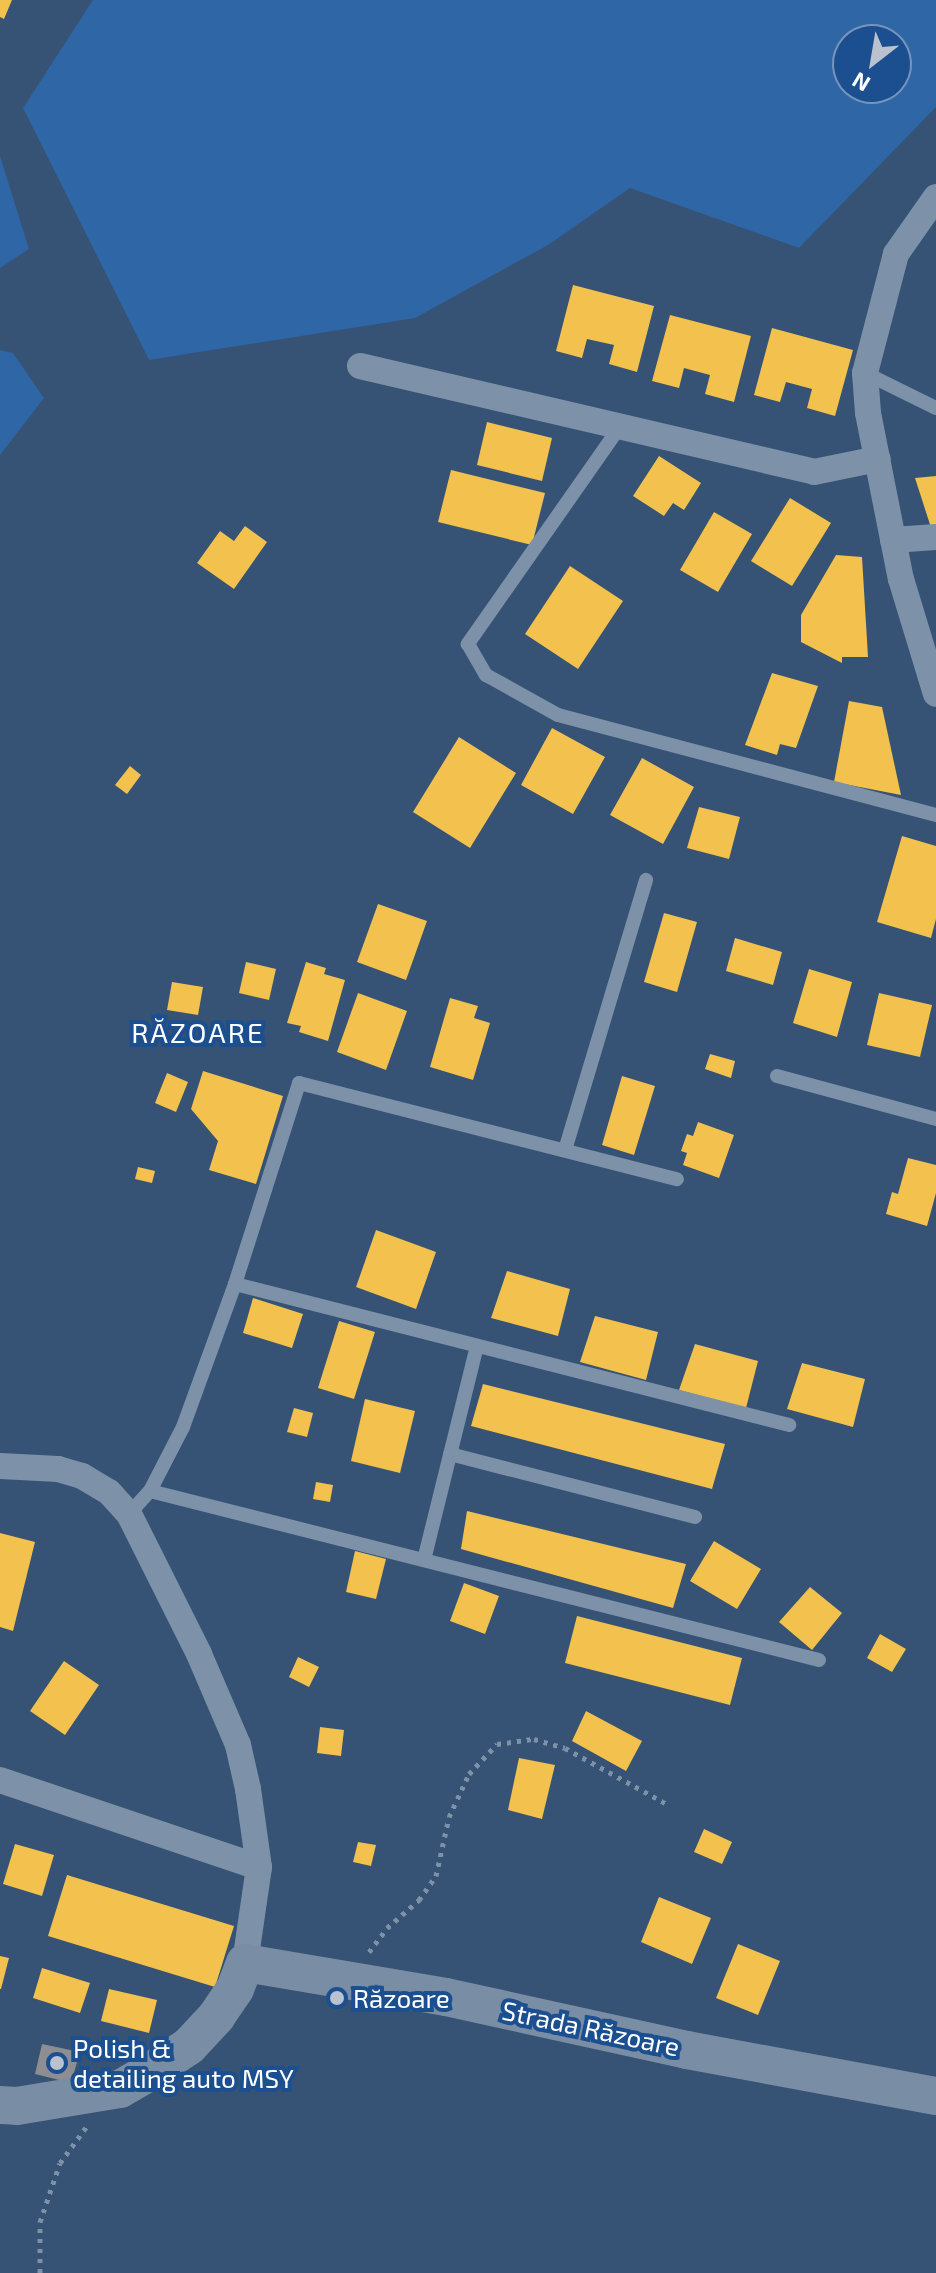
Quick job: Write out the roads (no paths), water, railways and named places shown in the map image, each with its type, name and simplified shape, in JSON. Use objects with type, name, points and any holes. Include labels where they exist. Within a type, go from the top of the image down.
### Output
[{"type":"street","points":[[936,197],[896,254],[865,373],[893,540],[936,694]]},
{"type":"street","points":[[360,366],[814,472],[878,459]]},
{"type":"street","points":[[893,540],[936,537]]},
{"type":"street","points":[[0,1466],[58,1469],[82,1476],[109,1492],[129,1514],[199,1654],[238,1745],[259,1867],[245,1963],[235,1989],[189,2046],[120,2089],[17,2106],[0,2105]]},
{"type":"street","points":[[0,1780],[259,1867]]},
{"type":"street","name":"Strada Răzoare","points":[[245,1963],[446,1997],[687,2050],[936,2096]]},
{"type":"lane","points":[[865,373],[936,408]]},
{"type":"lane","points":[[619,428],[468,644],[486,675],[558,715],[936,815]]},
{"type":"lane","points":[[565,1150],[646,880]]},
{"type":"lane","points":[[777,1076],[936,1119]]},
{"type":"lane","points":[[129,1514],[150,1491],[183,1427],[235,1284],[299,1083],[677,1179]]},
{"type":"lane","points":[[235,1284],[789,1425]]},
{"type":"lane","points":[[424,1560],[477,1346]]},
{"type":"lane","points":[[450,1454],[695,1517]]},
{"type":"lane","points":[[150,1491],[819,1660]]},
{"type":"place","name":"Răzoare","points":[[337,1998]]},
{"type":"place","name":"Polish & detailing auto MSY","points":[[57,2063]]},
{"type":"district","name":"RĂZOARE","points":[[198,1032]]}]
